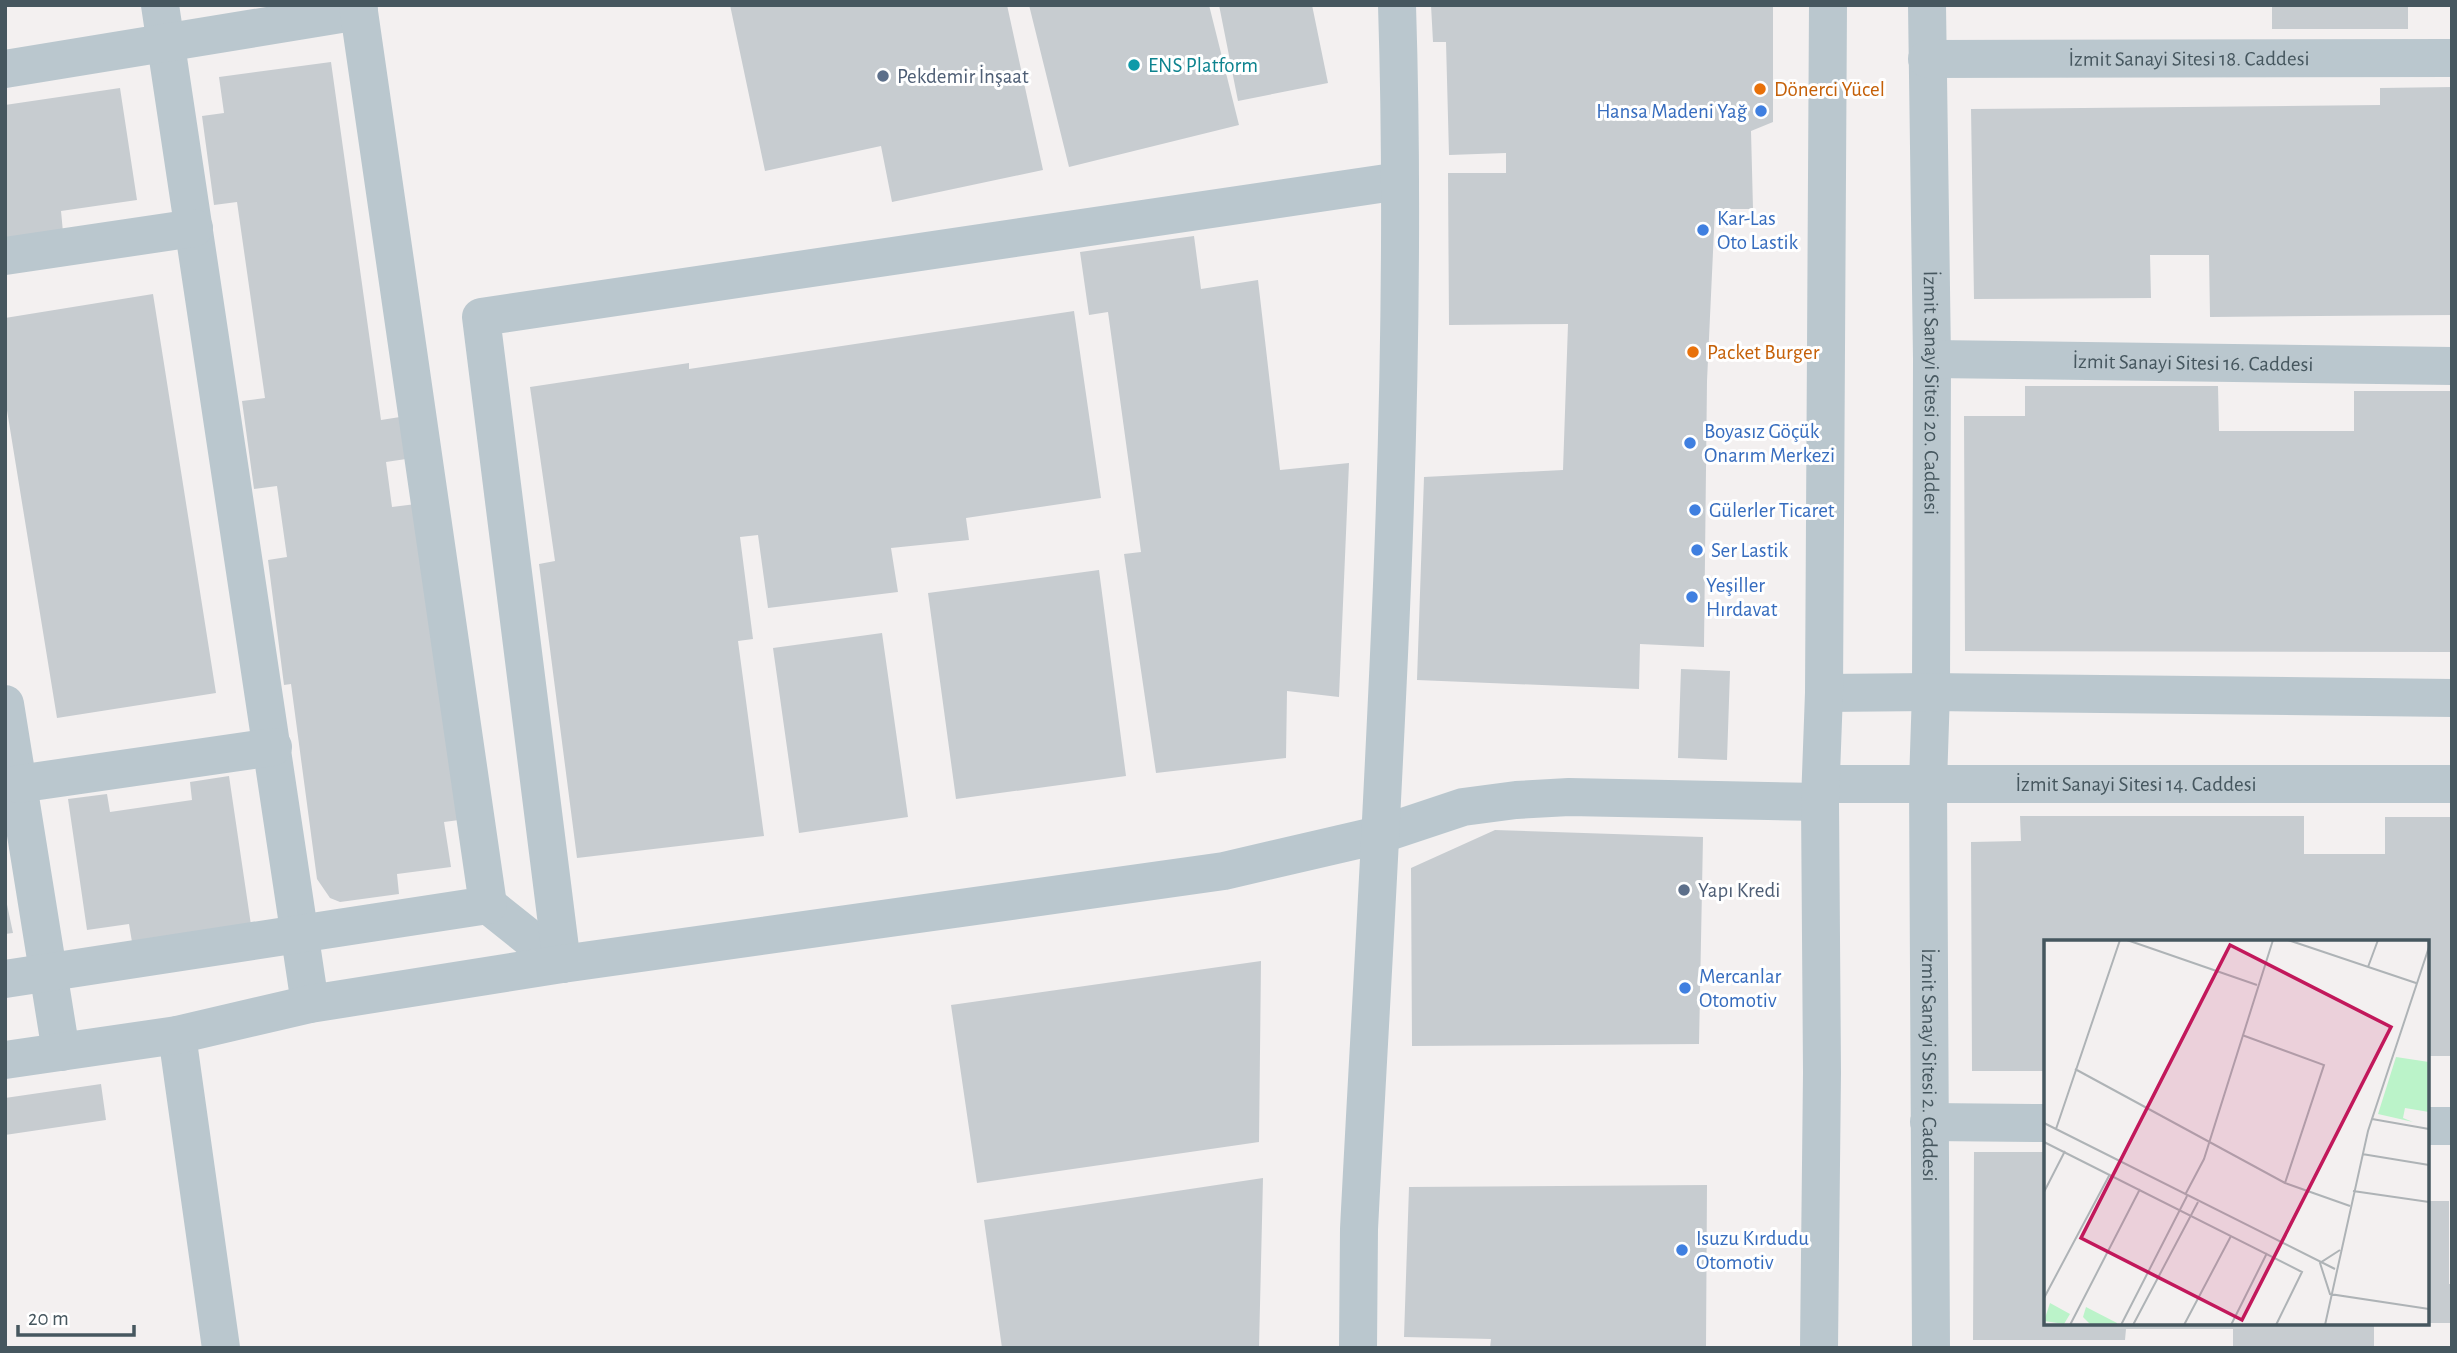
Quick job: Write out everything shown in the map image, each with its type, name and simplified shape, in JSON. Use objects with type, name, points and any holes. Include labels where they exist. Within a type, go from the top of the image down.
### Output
[{"type":"street","points":[[160,5],[310,1004]]},
{"type":"street","points":[[1358,1348],[1359,1229],[1399,382],[1397,5]]},
{"type":"street","points":[[1819,1348],[1822,1073],[1820,793],[1824,693],[1828,5]]},
{"type":"street","name":"İzmit Sanayi Sitesi 20. Caddesi","points":[[1927,5],[1932,359],[1931,692],[1928,783]]},
{"type":"street","points":[[5,69],[358,8],[488,905],[562,964]]},
{"type":"street","name":"İzmit Sanayi Sitesi 18. Caddesi","points":[[1927,59],[2452,58]]},
{"type":"street","points":[[562,964],[481,317],[1400,181]]},
{"type":"street","points":[[5,256],[194,228]]},
{"type":"street","name":"İzmit Sanayi Sitesi 16. Caddesi","points":[[1932,359],[2452,366]]},
{"type":"street","points":[[1824,693],[2452,698]]},
{"type":"street","points":[[5,705],[61,1052]]},
{"type":"street","points":[[18,784],[273,747]]},
{"type":"street","name":"İzmit Sanayi Sitesi 14. Caddesi","points":[[5,1060],[177,1035],[310,1004],[562,964],[1224,871],[1379,835],[1464,807],[1516,800],[1820,793],[1928,783],[2452,784]]},
{"type":"street","name":"İzmit Sanayi Sitesi 2. Caddesi","points":[[1928,783],[1931,1348]]},
{"type":"street","points":[[5,979],[488,905]]},
{"type":"street","points":[[177,1035],[221,1348]]},
{"type":"street","points":[[1929,1122],[2044,1123]]},
{"type":"street","points":[[2429,1126],[2452,1126]]},
{"type":"building","name":"Pekdemir İnşaat","points":[[730,5],[1007,5],[1043,170],[892,202],[881,146],[765,171]]},
{"type":"building","name":"ENS Platform","points":[[1029,5],[1209,5],[1239,125],[1069,167]]},
{"type":"building","points":[[1219,5],[1312,5],[1328,83],[1238,101]]},
{"type":"building","points":[[1431,5],[1773,5],[1773,122],[1751,131],[1753,209],[1715,209],[1707,381],[1704,647],[1640,644],[1639,689],[1417,680],[1424,477],[1563,470],[1568,324],[1449,325],[1448,173],[1506,173],[1506,153],[1449,155],[1446,42],[1433,42]]},
{"type":"building","points":[[2272,5],[2408,5],[2408,29],[2272,29]]},
{"type":"building","points":[[331,62],[381,420],[400,417],[406,459],[386,462],[392,507],[416,504],[459,820],[444,822],[451,867],[397,874],[399,894],[340,902],[330,898],[317,879],[291,684],[284,685],[268,560],[287,557],[277,486],[254,489],[242,401],[265,398],[237,202],[214,205],[202,116],[224,113],[219,77]]},
{"type":"building","points":[[2452,87],[2452,315],[2210,317],[2209,255],[2150,255],[2151,298],[1974,299],[1971,109],[2380,105],[2380,88]]},
{"type":"building","points":[[120,88],[137,200],[61,211],[63,232],[5,241],[5,105]]},
{"type":"building","points":[[1194,236],[1201,289],[1258,280],[1280,470],[1349,463],[1339,697],[1287,691],[1286,758],[1156,773],[1124,554],[1141,552],[1108,312],[1089,315],[1080,252]]},
{"type":"building","points":[[153,294],[216,693],[57,718],[5,398],[5,318]]},
{"type":"building","points":[[1074,311],[1101,498],[966,518],[969,540],[891,548],[898,592],[768,608],[758,535],[740,537],[753,639],[738,641],[764,836],[577,858],[539,564],[555,561],[530,387],[689,363],[689,369]]},
{"type":"building","points":[[2025,386],[2218,386],[2219,431],[2354,431],[2354,391],[2452,391],[2452,652],[1965,651],[1964,416],[2025,416]]},
{"type":"building","points":[[1099,570],[1126,776],[956,799],[928,593]]},
{"type":"building","points":[[882,633],[908,817],[799,833],[773,648]]},
{"type":"building","points":[[1681,669],[1730,671],[1727,760],[1678,758]]},
{"type":"building","points":[[229,776],[251,925],[132,942],[129,924],[87,930],[68,799],[107,794],[110,812],[192,800],[190,782]]},
{"type":"building","points":[[2020,816],[2304,816],[2304,854],[2385,854],[2385,817],[2452,817],[2452,1056],[2429,1056],[2429,940],[2044,940],[2044,1071],[1972,1071],[1971,842],[2021,841]]},
{"type":"building","points":[[1495,830],[1703,837],[1699,1044],[1412,1046],[1411,868]]},
{"type":"building","points":[[5,895],[13,933],[5,934]]},
{"type":"building","points":[[1261,961],[1259,1142],[977,1183],[951,1005]]},
{"type":"building","points":[[101,1084],[106,1120],[5,1135],[5,1098]]},
{"type":"building","points":[[1974,1152],[2044,1152],[2044,1325],[2374,1325],[2374,1348],[2233,1348],[2233,1329],[2126,1329],[2125,1340],[1973,1340]]},
{"type":"building","points":[[1263,1178],[1259,1348],[1002,1348],[984,1220]]},
{"type":"building","points":[[1707,1185],[1706,1348],[1490,1348],[1491,1339],[1404,1337],[1409,1187]]},
{"type":"building","points":[[2429,1201],[2449,1201],[2452,1323],[2429,1323]]},
{"type":"place","name":"ENS Platform","points":[[1134,65]]},
{"type":"place","name":"Pekdemir İnşaat","points":[[883,76]]},
{"type":"place","name":"Dönerci Yücel","points":[[1760,89]]},
{"type":"place","name":"Hansa Madeni Yağ","points":[[1761,111]]},
{"type":"place","name":"Kar-Las Oto Lastik","points":[[1703,230]]},
{"type":"place","name":"Packet Burger","points":[[1693,352]]},
{"type":"place","name":"Boyasız Göçük Onarım Merkezi","points":[[1690,443]]},
{"type":"place","name":"Gülerler Ticaret","points":[[1695,510]]},
{"type":"place","name":"Ser Lastik","points":[[1697,550]]},
{"type":"place","name":"Yeşiller Hırdavat","points":[[1692,597]]},
{"type":"place","name":"Yapı Kredi","points":[[1684,890]]},
{"type":"place","name":"Mercanlar Otomotiv","points":[[1685,988]]},
{"type":"place","name":"Isuzu Kırdudu Otomotiv","points":[[1682,1250]]}]
